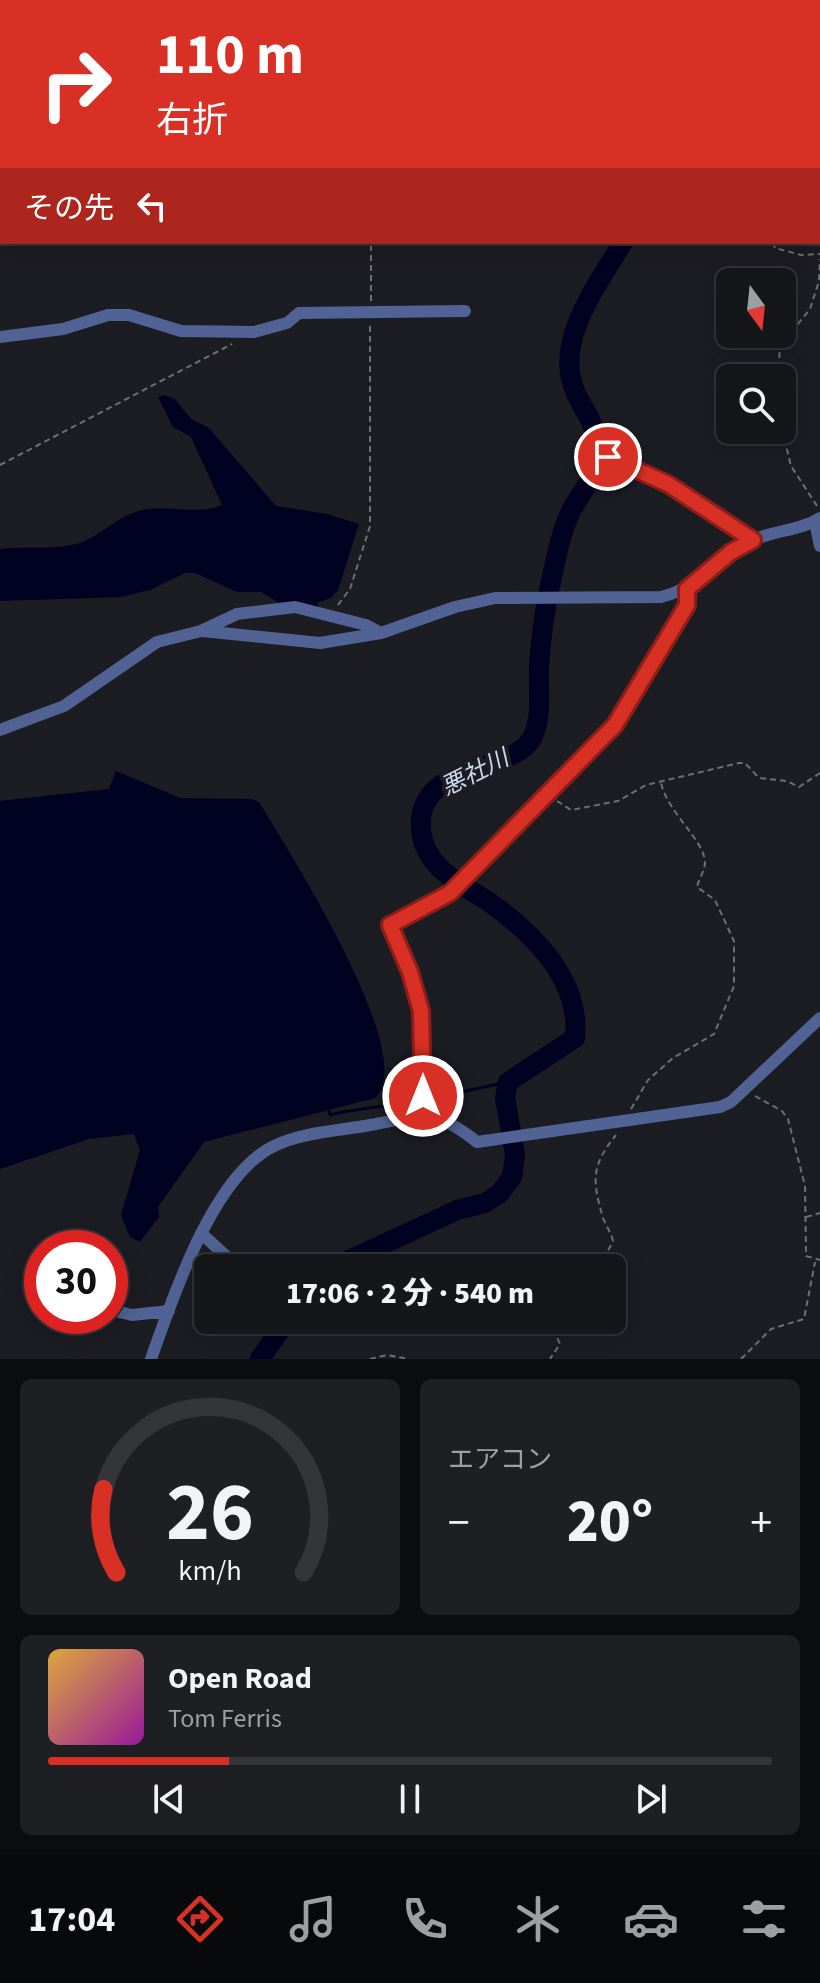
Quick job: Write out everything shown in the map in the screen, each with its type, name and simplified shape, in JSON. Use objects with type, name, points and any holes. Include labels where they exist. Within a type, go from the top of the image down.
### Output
[{"type":"street","points":[[0,337],[63,329],[108,315],[129,315],[181,331],[254,332],[287,323],[299,313],[465,311]]},
{"type":"street","points":[[608,457],[676,489],[753,540]]},
{"type":"street","points":[[201,631],[305,643],[381,633],[475,602],[549,596],[645,599],[687,589],[731,552],[753,540],[818,517],[820,546]]},
{"type":"street","points":[[425,1104],[421,1011],[410,972],[390,925],[450,893],[615,725],[687,605],[687,589]]},
{"type":"street","points":[[0,730],[64,706],[157,642],[201,631],[237,614],[295,607],[381,633]]},
{"type":"street","points":[[151,1359],[169,1311],[224,1190],[242,1167],[273,1146],[425,1104],[477,1142],[720,1107],[744,1090],[820,1018]]},
{"type":"street","points":[[203,1235],[224,1254]]},
{"type":"street","points":[[128,1314],[169,1311]]},
{"type":"path","points":[[326,614],[350,589],[370,526],[367,399],[371,244]]},
{"type":"path","points":[[774,244],[775,248],[784,251],[820,254]]},
{"type":"path","points":[[779,364],[780,346],[810,309],[819,281],[820,259]]},
{"type":"path","points":[[0,465],[254,332]]},
{"type":"path","points":[[786,444],[791,466],[818,517]]},
{"type":"path","points":[[546,794],[571,810],[618,801],[646,785],[739,763],[745,763],[759,778],[787,781],[799,787],[805,786],[820,773]]},
{"type":"path","points":[[606,1254],[613,1241],[604,1221],[595,1169],[599,1156],[648,1080],[673,1058],[714,1034],[736,977],[731,932],[715,900],[697,887],[705,865],[702,851],[669,807],[661,783]]},
{"type":"path","points":[[744,1090],[782,1111],[788,1119],[805,1186],[806,1256],[820,1260]]},
{"type":"path","points":[[806,1217],[820,1213]]},
{"type":"path","points":[[741,1359],[771,1329],[804,1319],[815,1260]]},
{"type":"path","points":[[550,1359],[560,1344],[555,1334]]},
{"type":"path","points":[[370,1359],[387,1355],[408,1359]]},
{"type":"water","points":[[164,395],[175,399],[191,419],[209,428],[276,506],[327,514],[359,524],[338,590],[331,598],[318,602],[318,609],[283,605],[261,592],[237,592],[195,573],[185,573],[150,590],[121,597],[0,601],[0,549],[76,544],[142,510],[202,510],[222,505],[191,437],[173,427],[158,397]]},
{"type":"water","points":[[116,771],[180,798],[252,799],[259,802],[320,905],[366,998],[380,1041],[384,1075],[375,1098],[204,1142],[158,1207],[159,1217],[140,1242],[130,1237],[121,1215],[140,1150],[134,1134],[89,1139],[0,1169],[0,801],[109,789]]},
{"type":"waterway","name":"悪社川","points":[[362,1254],[457,1210],[485,1203],[500,1193],[512,1177],[515,1155],[505,1098],[508,1082],[575,1038],[575,1017],[570,997],[551,960],[506,914],[446,874],[429,855],[421,830],[424,807],[434,791],[451,779],[511,756],[526,746],[535,731],[542,633],[557,554],[567,519],[594,472],[600,450],[596,432],[575,391],[570,372],[570,352],[574,333],[591,294],[622,244]]},
{"type":"waterway","points":[[428,1099],[508,1082]]},
{"type":"waterway","points":[[329,1111],[330,1115],[420,1100]]},
{"type":"waterway","name":"悪社川","points":[[260,1359],[277,1334]]},
{"type":"route","points":[[423,1096],[421,1011],[410,972],[390,925],[450,893],[615,725],[687,605],[687,589],[731,552],[753,540],[685,493],[608,457]]}]
